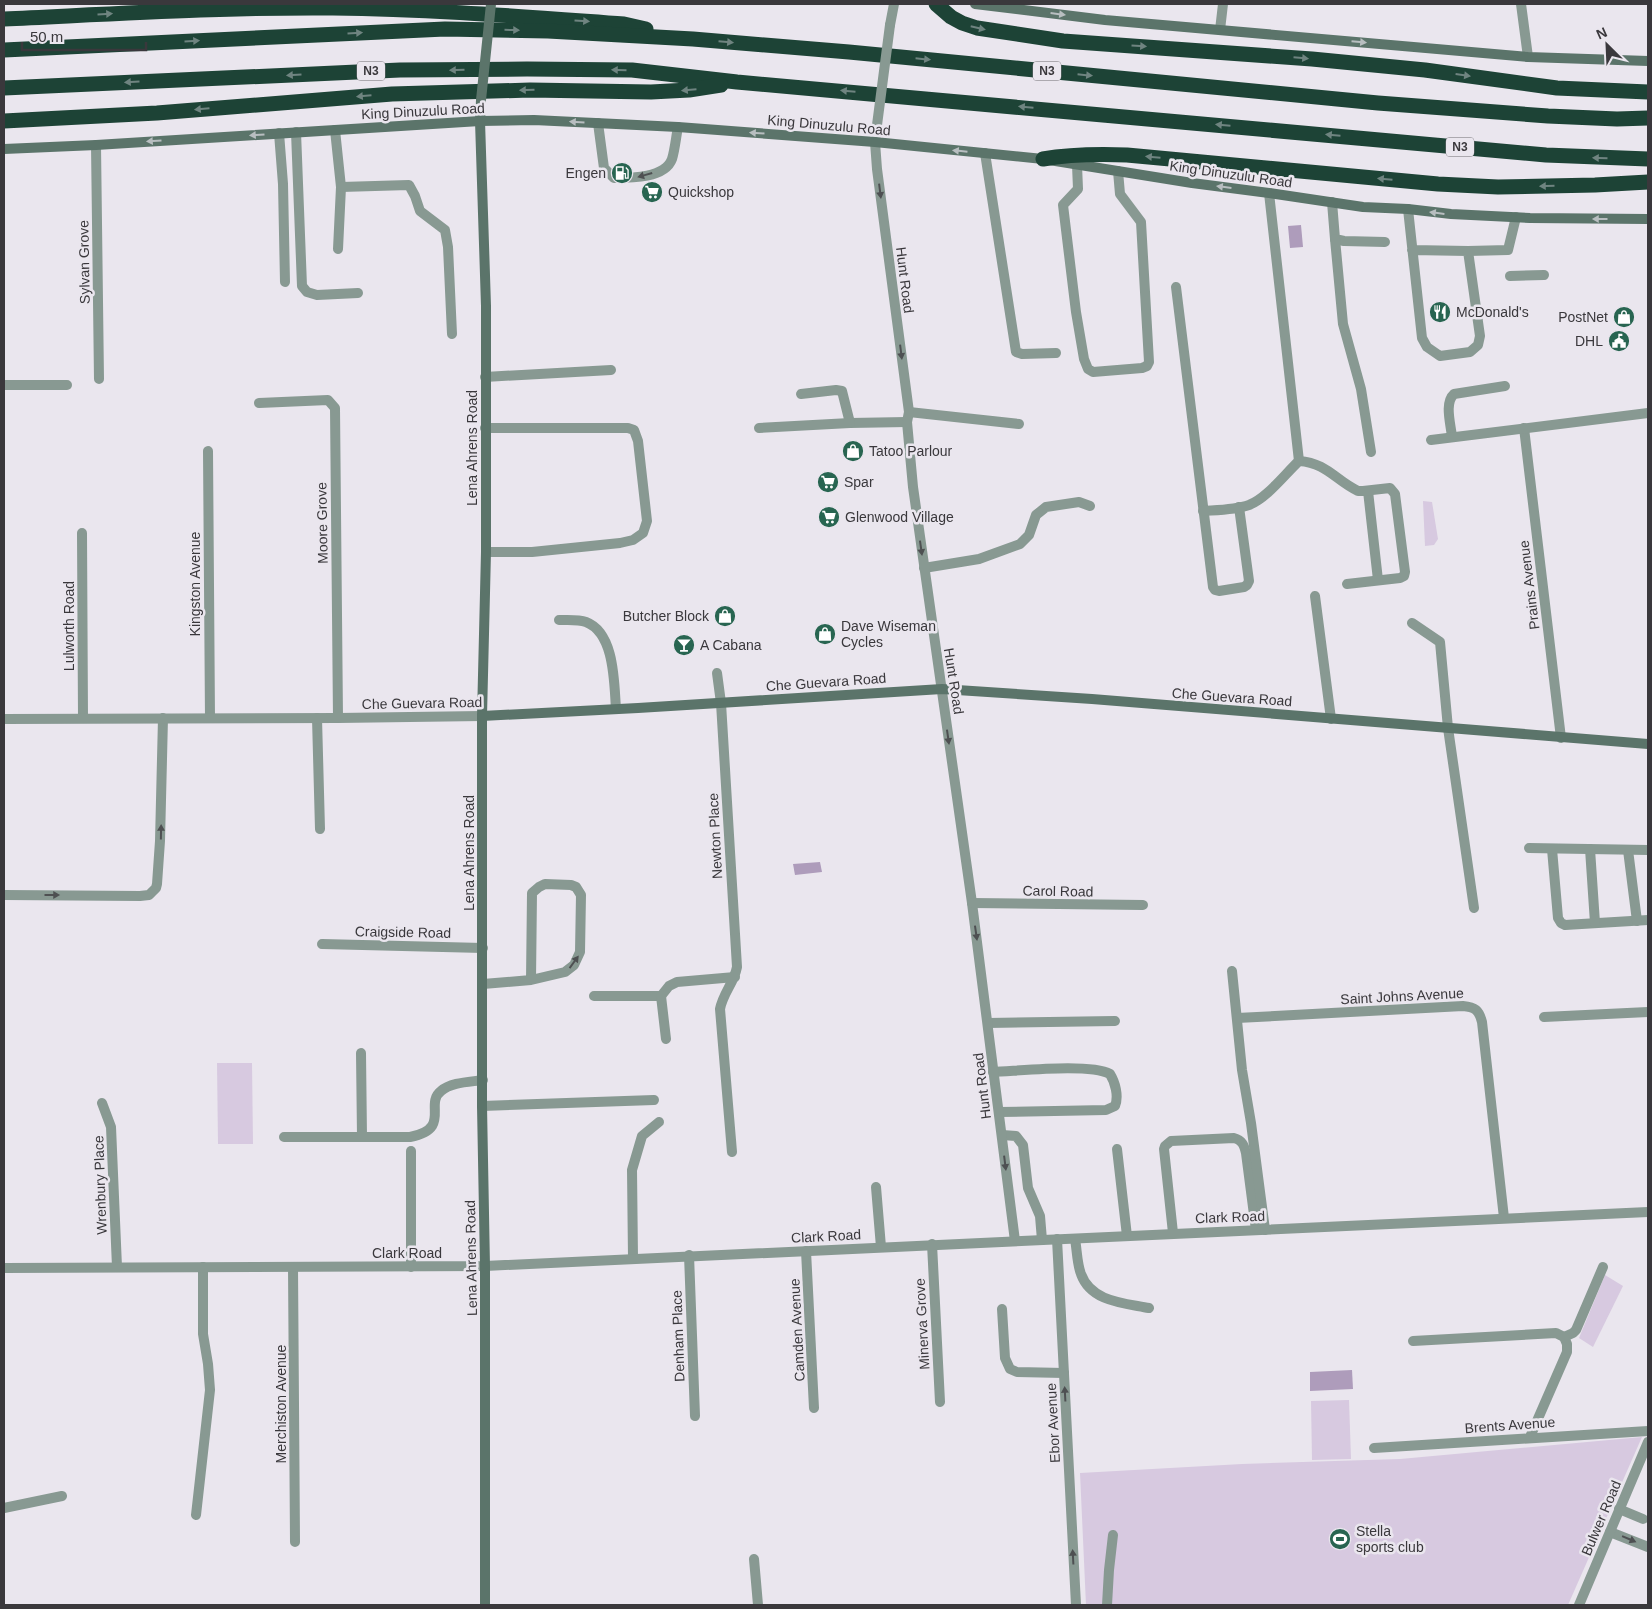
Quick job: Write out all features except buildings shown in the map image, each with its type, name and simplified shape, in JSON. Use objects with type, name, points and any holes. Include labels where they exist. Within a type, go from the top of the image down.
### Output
[{"type":"highway","points":[[936,4],[951,17],[977,28],[1063,40],[1425,70],[1557,88],[1648,92]]},
{"type":"highway","points":[[4,19],[263,8],[421,10],[624,24],[693,39]]},
{"type":"highway","name":"N3","points":[[4,50],[445,29],[548,31],[693,39],[849,52],[1378,103],[1548,116],[1617,119],[1648,118]]},
{"type":"highway","name":"N3","points":[[4,88],[400,70],[632,70],[737,82],[1546,155],[1648,159]]},
{"type":"highway","points":[[4,121],[157,113],[392,94],[530,90],[651,92],[689,90],[737,82]]},
{"type":"highway","points":[[1043,159],[1067,155],[1127,155],[1438,184],[1498,187],[1648,182]]},
{"type":"main road","name":"Lena Ahrens Road","points":[[485,1605],[482,716],[486,552],[485,241],[480,121],[491,4]]},
{"type":"main road","points":[[974,4],[1105,20],[1528,57],[1648,61]]},
{"type":"main road","name":"King Dinuzulu Road","points":[[4,149],[480,121],[534,120],[678,127],[875,142],[1043,159],[1192,184],[1363,207],[1516,217],[1648,219]]},
{"type":"main road","name":"Che Guevara Road","points":[[482,716],[942,689],[1083,698],[1648,744]]},
{"type":"street","name":"Hunt Road","points":[[894,4],[875,142],[877,169],[908,417],[912,487],[972,904],[1015,1241]]},
{"type":"street","points":[[1220,30],[1223,4]]},
{"type":"street","points":[[1521,4],[1528,57]]},
{"type":"street","points":[[598,123],[604,168],[614,178],[636,178],[664,170],[672,160],[678,127]]},
{"type":"street","points":[[335,130],[341,187],[338,250]]},
{"type":"street","points":[[296,132],[302,286],[306,292],[316,295],[358,293]]},
{"type":"street","points":[[279,133],[283,184],[285,282]]},
{"type":"street","name":"Sylvan Grove","points":[[96,145],[99,379]]},
{"type":"street","points":[[985,153],[1016,352],[1022,354],[1056,353]]},
{"type":"street","points":[[1077,165],[1078,189],[1063,206],[1076,312],[1084,359],[1088,369],[1093,372],[1142,368],[1148,364],[1144,311],[1146,292],[1141,222],[1120,194],[1118,172]]},
{"type":"street","points":[[341,187],[409,185],[420,211],[445,230],[448,247],[452,334]]},
{"type":"street","points":[[1269,193],[1299,461]]},
{"type":"street","points":[[1332,202],[1343,324],[1361,389],[1371,452]]},
{"type":"street","points":[[1408,209],[1422,338],[1427,347],[1440,356],[1470,352],[1478,345],[1479,327],[1468,251]]},
{"type":"street","points":[[1412,250],[1508,250],[1516,217]]},
{"type":"street","points":[[1335,240],[1385,242]]},
{"type":"street","points":[[1510,276],[1544,275]]},
{"type":"street","points":[[1176,287],[1203,512],[1213,587],[1215,590],[1244,587],[1249,581],[1239,507]]},
{"type":"street","points":[[485,377],[611,370]]},
{"type":"street","points":[[4,385],[67,385]]},
{"type":"street","points":[[1452,437],[1449,411],[1451,397],[1454,394],[1505,386]]},
{"type":"street","points":[[801,394],[836,390],[842,392],[850,423]]},
{"type":"street","name":"Moore Grove","points":[[259,403],[328,400],[335,408],[338,718]]},
{"type":"street","points":[[1431,440],[1648,413]]},
{"type":"street","points":[[759,428],[850,423],[908,417],[1020,424]]},
{"type":"street","points":[[485,428],[628,428],[634,430],[638,441],[647,521],[643,534],[628,542],[532,552],[486,552]]},
{"type":"street","name":"Prains Avenue","points":[[1524,428],[1561,738]]},
{"type":"street","name":"Kingston Avenue","points":[[208,450],[210,718]]},
{"type":"street","points":[[1203,512],[1248,506],[1262,497],[1299,461],[1320,465],[1353,488],[1363,491],[1390,488],[1395,494],[1406,572],[1400,578],[1347,584]]},
{"type":"street","points":[[1368,491],[1378,580]]},
{"type":"street","points":[[924,568],[979,560],[1020,544],[1029,536],[1036,515],[1046,507],[1079,502],[1090,506]]},
{"type":"street","name":"Lulworth Road","points":[[82,533],[83,718]]},
{"type":"street","points":[[1315,596],[1331,719]]},
{"type":"street","points":[[559,620],[584,621],[595,627],[602,634],[611,660],[616,709]]},
{"type":"street","points":[[1412,623],[1440,642],[1448,728],[1474,908]]},
{"type":"street","name":"Newton Place","points":[[718,673],[736,972]]},
{"type":"street","name":"Che Guevara Road","points":[[4,719],[482,716]]},
{"type":"street","points":[[4,895],[140,896],[149,895],[153,892],[157,884],[160,841],[163,718]]},
{"type":"street","points":[[317,718],[320,829]]},
{"type":"street","points":[[1529,848],[1648,850]]},
{"type":"street","points":[[1552,849],[1558,918],[1561,923],[1648,920]]},
{"type":"street","points":[[1590,849],[1595,923]]},
{"type":"street","points":[[1628,850],[1637,920]]},
{"type":"street","points":[[483,984],[531,980],[565,972],[574,965],[580,952],[581,895],[576,887],[571,885],[545,884],[539,886],[532,894],[531,980]]},
{"type":"street","name":"Carol Road","points":[[972,904],[1143,905]]},
{"type":"street","name":"Craigside Road","points":[[322,944],[483,948]]},
{"type":"street","points":[[1232,971],[1242,1070],[1251,1123],[1261,1230]]},
{"type":"street","points":[[666,1039],[661,996],[669,986],[677,982],[736,972]]},
{"type":"street","points":[[732,1152],[720,1009],[722,998],[736,972]]},
{"type":"street","points":[[594,996],[661,996]]},
{"type":"street","name":"Saint Johns Avenue","points":[[1237,1018],[1472,1006],[1477,1010],[1482,1022],[1504,1218]]},
{"type":"street","points":[[1544,1017],[1648,1012]]},
{"type":"street","points":[[988,1023],[1115,1021]]},
{"type":"street","points":[[361,1054],[362,1137]]},
{"type":"street","points":[[994,1072],[1085,1068],[1103,1070],[1110,1074],[1117,1101],[1115,1106],[1106,1110],[999,1112]]},
{"type":"street","points":[[284,1137],[410,1138],[420,1136],[430,1131],[434,1122],[437,1095],[441,1090],[448,1086],[483,1080]]},
{"type":"street","points":[[482,1106],[654,1100]]},
{"type":"street","name":"Wrenbury Place","points":[[102,1104],[111,1127],[117,1268]]},
{"type":"street","points":[[633,1258],[632,1170],[642,1136],[658,1122]]},
{"type":"street","points":[[1002,1135],[1016,1136],[1022,1145],[1028,1188],[1040,1216],[1042,1240]]},
{"type":"street","points":[[1173,1233],[1165,1146],[1171,1141],[1234,1138],[1244,1144],[1261,1230]]},
{"type":"street","points":[[1117,1149],[1127,1236]]},
{"type":"street","points":[[411,1150],[411,1267]]},
{"type":"street","points":[[876,1188],[882,1247]]},
{"type":"street","name":"Clark Road","points":[[4,1268],[485,1266],[689,1255],[1648,1212]]},
{"type":"street","name":"Ebor Avenue","points":[[1057,1239],[1076,1605]]},
{"type":"street","points":[[1075,1239],[1080,1274],[1087,1284],[1102,1298],[1149,1308]]},
{"type":"street","name":"Minerva Grove","points":[[932,1244],[940,1402]]},
{"type":"street","name":"Camden Avenue","points":[[806,1251],[814,1408]]},
{"type":"street","name":"Denham Place","points":[[689,1255],[695,1416]]},
{"type":"street","points":[[196,1514],[210,1390],[203,1334],[204,1267]]},
{"type":"street","name":"Merchiston Avenue","points":[[293,1267],[295,1542]]},
{"type":"street","points":[[1414,1341],[1556,1334],[1564,1336],[1573,1333],[1603,1267]]},
{"type":"street","points":[[1002,1309],[1005,1358],[1010,1369],[1017,1372],[1064,1373]]},
{"type":"street","points":[[1530,1437],[1567,1352],[1568,1344],[1564,1336]]},
{"type":"street","name":"Brents Avenue","points":[[1374,1448],[1648,1431]]},
{"type":"street","name":"Bulwer Road","points":[[1579,1605],[1648,1442]]},
{"type":"street","points":[[4,1508],[62,1496]]},
{"type":"street","points":[[1619,1509],[1643,1519]]},
{"type":"street","points":[[1610,1532],[1648,1547]]},
{"type":"street","points":[[1108,1605],[1113,1535]]},
{"type":"street","points":[[754,1559],[758,1605]]},
{"type":"shaded area","points":[[1301,225],[1303,247],[1290,248],[1288,226]]},
{"type":"shaded area","points":[[1423,501],[1432,502],[1438,539],[1434,545],[1425,546]]},
{"type":"shaded area","points":[[820,862],[822,872],[795,875],[793,864]]},
{"type":"shaded area","points":[[217,1063],[252,1063],[253,1144],[218,1144]]},
{"type":"shaded area","points":[[1605,1275],[1623,1286],[1593,1347],[1579,1338]]},
{"type":"shaded area","points":[[1352,1370],[1353,1389],[1310,1391],[1310,1372]]},
{"type":"shaded area","points":[[1349,1400],[1351,1459],[1312,1460],[1311,1401]]},
{"type":"shaded area","name":"Stella sports club","points":[[1642,1437],[1568,1605],[1086,1605],[1080,1473],[1242,1464],[1400,1459]]},
{"type":"place","name":"Engen","points":[[622,173]]},
{"type":"place","name":"Quickshop","points":[[652,192]]},
{"type":"place","name":"McDonald's","points":[[1440,312]]},
{"type":"place","name":"PostNet","points":[[1624,317]]},
{"type":"place","name":"DHL","points":[[1619,341]]},
{"type":"place","name":"Tatoo Parlour","points":[[853,451]]},
{"type":"place","name":"Spar","points":[[828,482]]},
{"type":"place","name":"Glenwood Village","points":[[829,517]]},
{"type":"place","name":"Butcher Block","points":[[725,616]]},
{"type":"place","name":"Dave Wiseman Cycles","points":[[825,634]]},
{"type":"place","name":"A Cabana","points":[[684,645]]},
{"type":"place","name":"Stella sports club","points":[[1340,1539]]}]
